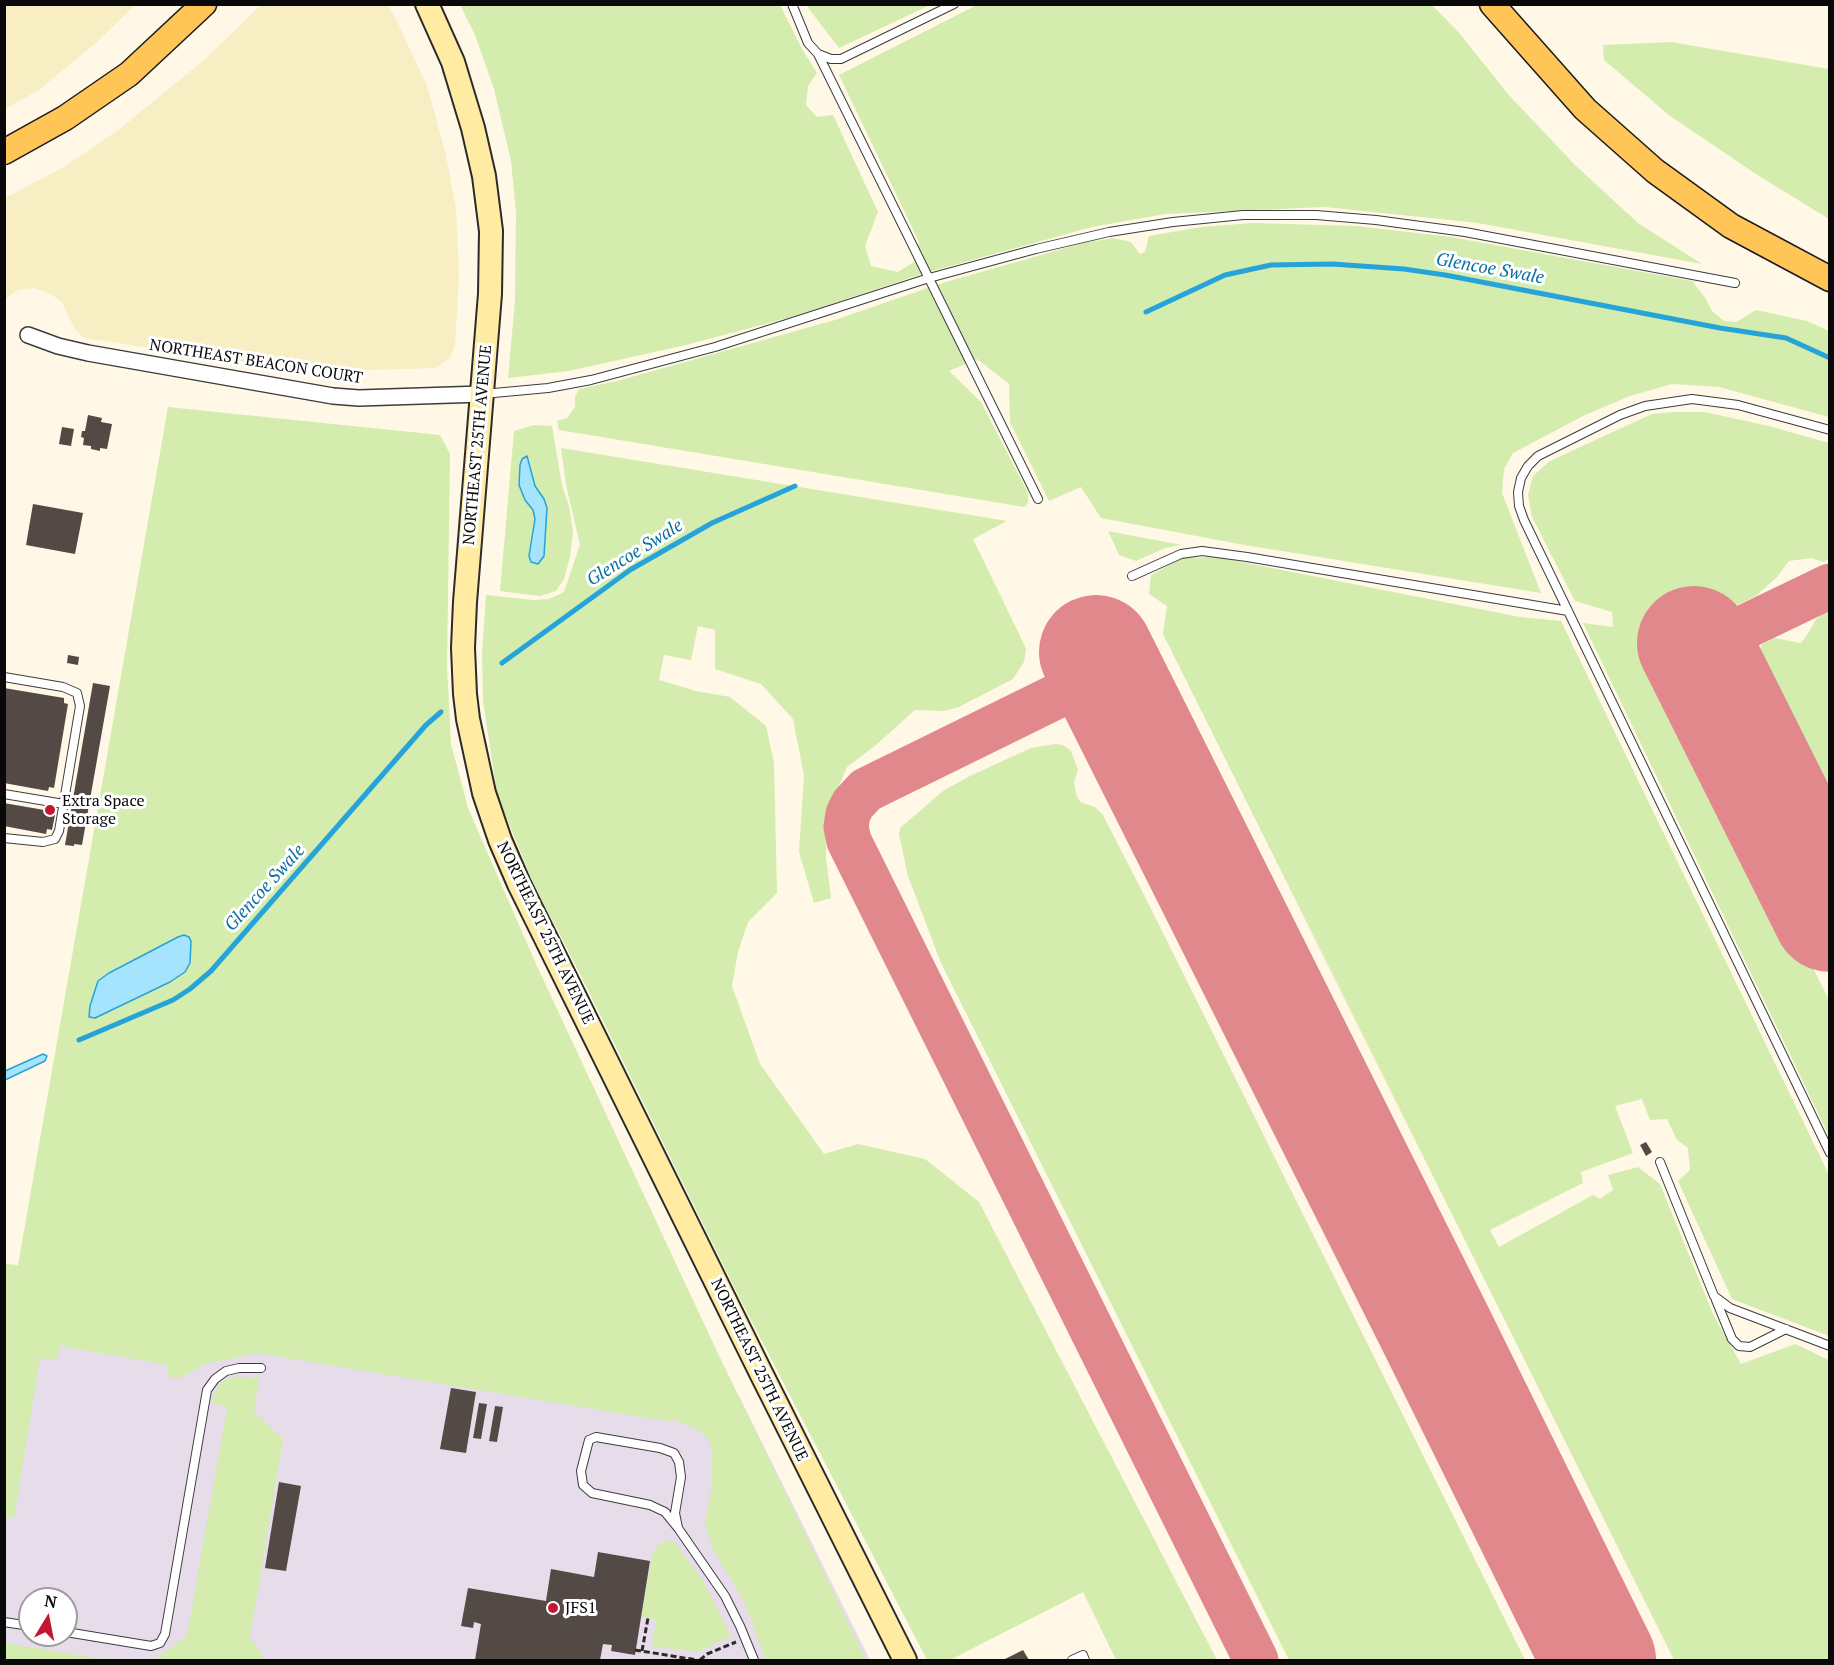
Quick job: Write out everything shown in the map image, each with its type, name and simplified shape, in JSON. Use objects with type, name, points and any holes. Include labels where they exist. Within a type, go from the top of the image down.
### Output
[{"type":"main road","points":[[4,152],[65,118],[129,74],[204,4]]},
{"type":"main road","name":"NORTHEAST 25TH AVENUE","points":[[427,4],[443,36],[456,71],[473,128],[491,231],[490,294],[465,602],[464,672],[472,744],[484,793],[500,840],[519,884],[905,1660]]},
{"type":"main road","points":[[1492,4],[1585,108],[1655,171],[1731,226],[1830,279]]},
{"type":"street","name":"NORTHEAST BEACON COURT","points":[[28,335],[57,346],[88,353],[333,396],[359,398],[482,394]]},
{"type":"lane","points":[[792,4],[808,43],[818,54],[1038,499]]},
{"type":"lane","points":[[818,54],[831,59],[841,59],[954,4]]},
{"type":"lane","points":[[482,394],[548,388],[591,380],[715,347],[929,278],[1036,249],[1173,222],[1243,215],[1316,215],[1376,220],[1465,232],[1735,283]]},
{"type":"lane","points":[[1830,430],[1738,405],[1692,399],[1645,406],[1620,415],[1538,456],[1521,478],[1518,492],[1519,506],[1568,611],[1830,1153]]},
{"type":"lane","points":[[1132,576],[1181,554],[1202,551],[1568,611]]},
{"type":"lane","points":[[4,677],[63,687],[77,693],[80,706],[59,831],[55,839],[43,842],[4,838]]},
{"type":"lane","points":[[4,794],[64,804]]},
{"type":"lane","points":[[1660,1162],[1731,1339],[1739,1346],[1750,1347],[1785,1329]]},
{"type":"lane","points":[[1714,1296],[1730,1308],[1830,1346]]},
{"type":"lane","points":[[78,1634],[151,1646],[160,1643],[165,1634],[207,1390],[215,1379],[226,1371],[238,1368],[261,1368]]},
{"type":"lane","points":[[678,1528],[675,1513],[681,1477],[679,1462],[674,1453],[660,1448],[596,1437],[589,1440],[581,1470],[583,1485],[592,1493],[650,1505],[665,1512],[725,1596],[754,1660]]},
{"type":"lane","points":[[1072,1660],[1083,1655],[1085,1660]]},
{"type":"path","points":[[642,1651],[648,1618]]},
{"type":"path","points":[[639,1626],[646,1627]]},
{"type":"path","points":[[635,1650],[699,1660],[707,1654],[745,1638]]},
{"type":"shaded area","points":[[5,4],[135,5],[97,42],[39,90],[5,109]]},
{"type":"shaded area","points":[[261,5],[388,5],[396,19],[427,86],[445,151],[456,207],[459,273],[455,346],[450,358],[436,368],[334,371],[285,368],[84,338],[74,328],[62,302],[49,293],[34,288],[18,290],[5,299],[5,198],[64,167],[121,128],[205,59]]},
{"type":"shaded area","points":[[4,1264],[738,1394],[870,1660],[5,1660]]},
{"type":"green space","points":[[460,5],[780,5],[817,73],[808,86],[806,105],[817,117],[833,115],[878,212],[865,246],[871,266],[898,272],[914,262],[919,242],[839,75],[977,5],[1432,5],[1461,35],[1507,93],[1575,165],[1638,223],[1702,264],[1478,223],[1325,207],[1165,214],[1092,227],[925,273],[795,316],[686,345],[569,371],[508,378],[515,300],[516,213],[511,161],[494,89],[475,35]]},
{"type":"green space","points":[[806,5],[930,5],[839,48]]},
{"type":"green space","points":[[1671,42],[1829,69],[1829,219],[1759,176],[1670,116],[1604,60],[1603,45]]},
{"type":"green space","points":[[1253,223],[1356,226],[1451,237],[1692,281],[1712,311],[1724,321],[1736,322],[1756,310],[1807,321],[1829,331],[1829,417],[1719,387],[1672,384],[1630,396],[1585,415],[1513,453],[1504,469],[1502,493],[1541,593],[1239,544],[1101,518],[1081,487],[1049,501],[1010,422],[1009,384],[977,359],[949,371],[981,402],[1028,493],[1028,503],[1024,507],[559,430],[557,421],[567,418],[575,407],[575,397],[579,389],[617,381],[835,320],[939,284],[1083,243],[1113,238],[1131,242],[1140,254],[1145,252],[1149,236],[1201,227]]},
{"type":"green space","points":[[168,407],[440,435],[450,454],[447,666],[451,744],[468,808],[536,964],[713,1343],[866,1660],[766,1660],[744,1601],[714,1551],[705,1525],[711,1490],[711,1446],[698,1429],[670,1418],[672,1422],[263,1354],[205,1364],[181,1378],[167,1378],[168,1365],[60,1346],[57,1360],[40,1358],[14,1518],[5,1517],[5,1264],[18,1265]]},
{"type":"green space","points":[[1705,412],[1769,426],[1829,443],[1829,559],[1823,562],[1811,558],[1789,561],[1777,577],[1756,596],[1655,644],[1664,670],[1829,1000],[1829,1136],[1583,623],[1613,627],[1612,612],[1575,601],[1532,517],[1528,495],[1533,476],[1550,461],[1652,414]]},
{"type":"green space","points":[[534,425],[552,426],[573,531],[570,557],[564,579],[556,591],[540,596],[500,591],[514,431]]},
{"type":"green space","points":[[561,448],[1007,521],[973,539],[1026,649],[1024,662],[1013,679],[959,707],[944,711],[915,710],[847,767],[827,813],[826,858],[831,898],[814,903],[799,852],[804,776],[793,719],[761,684],[715,669],[715,630],[698,626],[691,660],[664,655],[659,680],[696,691],[730,697],[766,726],[774,763],[777,893],[748,922],[738,952],[732,986],[760,1064],[824,1154],[858,1144],[925,1159],[979,1202],[1217,1660],[1116,1660],[1083,1592],[950,1660],[927,1660],[737,1293],[533,883],[497,794],[483,701],[482,654],[486,595],[533,600],[549,599],[564,592],[580,545],[566,485]]},
{"type":"green space","points":[[1108,531],[1182,545],[1165,548],[1136,561],[1119,555]]},
{"type":"green space","points":[[1216,557],[1520,617],[1561,621],[1829,1175],[1829,1336],[1732,1299],[1678,1181],[1690,1170],[1688,1148],[1677,1140],[1667,1119],[1650,1120],[1642,1099],[1615,1106],[1633,1153],[1581,1172],[1583,1183],[1490,1230],[1499,1247],[1593,1195],[1600,1199],[1613,1190],[1608,1175],[1638,1167],[1660,1184],[1713,1314],[1741,1364],[1795,1344],[1829,1360],[1829,1660],[1674,1660],[1163,634],[1167,606],[1149,594],[1151,575],[1183,558]]},
{"type":"green space","points":[[1830,611],[1829,836],[1765,708],[1770,677],[1762,669],[1757,659],[1762,644],[1774,638],[1801,643],[1816,619]]},
{"type":"green space","points":[[1063,745],[1071,751],[1078,770],[1074,782],[1076,794],[1080,802],[1095,807],[1103,815],[1525,1660],[1289,1660],[941,963],[908,876],[899,834],[900,828],[943,791],[970,776],[1031,748]]},
{"type":"green space","points":[[232,1377],[259,1378],[254,1412],[283,1439],[250,1638],[266,1660],[154,1660],[187,1636],[227,1407],[211,1403],[219,1384]]},
{"type":"green space","points":[[663,1541],[674,1542],[702,1579],[731,1636],[697,1652],[652,1646],[656,1620],[641,1616],[653,1552]]},
{"type":"green space","points":[[5,1643],[18,1647],[108,1660],[5,1660]]},
{"type":"water","points":[[527,456],[535,486],[547,508],[544,556],[538,564],[531,562],[529,556],[535,519],[533,510],[525,500],[519,485],[520,465],[522,459]]},
{"type":"water","points":[[184,935],[191,941],[190,963],[185,972],[170,982],[95,1018],[89,1017],[98,981],[109,973]]},
{"type":"water","points":[[43,1054],[47,1056],[45,1061],[5,1080],[5,1071]]},
{"type":"building","points":[[88,415],[102,418],[101,422],[112,424],[107,449],[100,448],[100,451],[83,445],[82,431],[85,431]]},
{"type":"building","points":[[62,427],[74,429],[71,446],[59,444]]},
{"type":"building","points":[[33,504],[83,513],[75,554],[26,545]]},
{"type":"building","points":[[68,655],[79,657],[78,665],[67,663]]},
{"type":"building","points":[[93,683],[110,686],[82,845],[65,845]]},
{"type":"building","points":[[4,688],[64,698],[64,703],[68,704],[54,788],[49,787],[48,791],[4,783]]},
{"type":"building","points":[[4,803],[50,811],[50,814],[55,815],[52,830],[47,829],[46,834],[4,826]]},
{"type":"building","points":[[1646,1142],[1652,1152],[1646,1156],[1640,1145]]},
{"type":"building","points":[[451,1388],[476,1392],[466,1453],[440,1449]]},
{"type":"building","points":[[479,1403],[487,1404],[481,1439],[473,1438]]},
{"type":"building","points":[[495,1406],[503,1407],[497,1442],[489,1441]]},
{"type":"building","points":[[279,1482],[301,1486],[286,1571],[265,1568]]},
{"type":"building","name":"JFS1","points":[[598,1552],[650,1561],[635,1655],[611,1651],[612,1645],[603,1644],[600,1660],[475,1660],[481,1624],[474,1622],[473,1628],[461,1626],[468,1588],[546,1601],[551,1569],[594,1577]]},
{"type":"building","points":[[1023,1650],[1029,1660],[1003,1660]]},
{"type":"waterway","name":"Glencoe Swale","points":[[1146,312],[1225,275],[1271,265],[1332,264],[1404,269],[1445,275],[1720,328],[1786,338],[1830,358]]},
{"type":"waterway","name":"Glencoe Swale","points":[[502,663],[630,570],[712,523],[795,486]]},
{"type":"waterway","name":"Glencoe Swale","points":[[79,1040],[173,1000],[211,971],[426,725],[441,712]]},
{"type":"taxiway","points":[[1697,650],[1830,586]]},
{"type":"taxiway","points":[[1106,672],[866,790],[853,804],[848,814],[846,827],[849,841],[1256,1660]]},
{"type":"runway","points":[[1694,643],[1830,915]]},
{"type":"runway","points":[[1096,652],[1599,1660]]},
{"type":"place","name":"Extra Space Storage","points":[[50,810]]},
{"type":"place","name":"JFS1","points":[[553,1608]]}]
